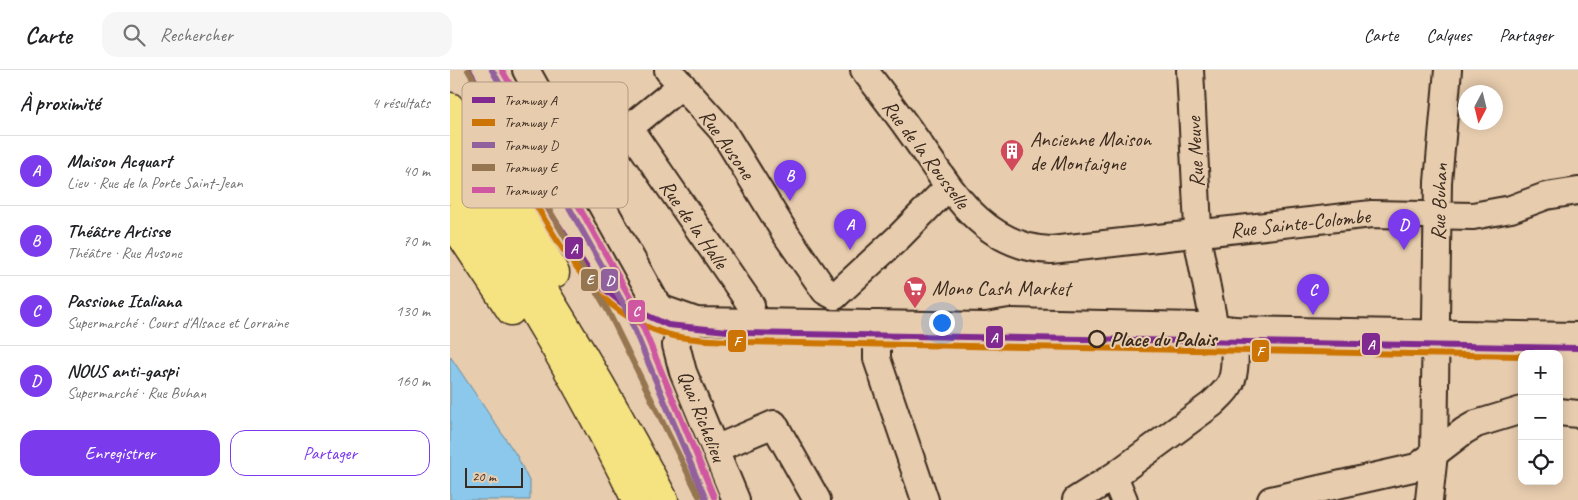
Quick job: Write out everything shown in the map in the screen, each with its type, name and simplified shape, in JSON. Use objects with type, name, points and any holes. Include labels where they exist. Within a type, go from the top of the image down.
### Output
[{"type":"main road","points":[[450,107],[462,125]]},
{"type":"main road","points":[[450,144],[462,162]]},
{"type":"main road","points":[[450,181],[462,200]]},
{"type":"main road","points":[[467,208],[540,324],[619,439],[664,500]]},
{"type":"main road","points":[[492,208],[559,311],[619,439]]},
{"type":"main road","points":[[517,208],[558,278],[619,439],[636,500]]},
{"type":"main road","points":[[450,219],[524,331],[619,439]]},
{"type":"street","points":[[526,70],[533,82]]},
{"type":"street","name":"Rue de la Rousselle","points":[[864,70],[948,187],[972,214],[1004,240],[1033,249],[1051,250],[1199,233]]},
{"type":"street","name":"Rue Neuve","points":[[1114,476],[1212,404],[1231,382],[1234,365],[1199,247],[1190,70]]},
{"type":"street","name":"Rue Buhan","points":[[1429,500],[1434,454],[1438,182],[1448,70]]},
{"type":"street","points":[[629,128],[675,78]]},
{"type":"street","name":"Rue Ausone","points":[[675,78],[722,130],[793,244],[825,291],[835,296]]},
{"type":"street","name":"Rue de la Halle","points":[[629,128],[750,305],[750,321]]},
{"type":"street","points":[[834,323],[835,296],[899,237],[948,187]]},
{"type":"street","name":"Rue Sainte-Colombe","points":[[1199,233],[1372,214],[1397,213],[1438,217],[1496,212],[1546,196],[1578,191]]},
{"type":"street","points":[[604,208],[662,310],[696,321],[986,326],[1010,322],[1224,329],[1578,336]]},
{"type":"street","name":"Quai Richelieu","points":[[696,321],[682,328],[676,345],[683,372],[736,500]]},
{"type":"street","points":[[877,324],[877,360],[925,500]]},
{"type":"street","points":[[1271,500],[1417,467],[1476,424],[1518,411]]},
{"type":"street","points":[[1563,412],[1578,414]]},
{"type":"street","points":[[715,449],[774,424],[817,500]]},
{"type":"street","points":[[1076,500],[1114,476],[1124,500]]},
{"type":"water","points":[[450,356],[517,456],[530,483],[530,500],[450,500]]},
{"type":"tram line","name":"E","points":[[468,70],[475,82]]},
{"type":"tram line","name":"A","points":[[469,70],[476,82]]},
{"type":"tram line","name":"D","points":[[492,70],[499,82]]},
{"type":"tram line","name":"C","points":[[502,70],[509,82]]},
{"type":"tram line","name":"F","points":[[538,208],[575,266],[608,302],[628,317],[650,328],[683,338],[747,342],[1518,356]]},
{"type":"tram line","name":"A","points":[[548,208],[597,283],[624,305],[668,325],[747,333],[1578,348]]},
{"type":"tram line","name":"E","points":[[548,208],[608,311],[699,496]]},
{"type":"tram line","name":"D","points":[[570,208],[624,305],[706,500]]},
{"type":"tram line","name":"C","points":[[580,208],[632,301],[714,497]]},
{"type":"place","name":"Ancienne Maison de Montaigne","points":[[1012,172]]},
{"type":"place","name":"Théâtre Artisse","points":[[790,201]]},
{"type":"place","name":"Maison Acquart","points":[[850,250]]},
{"type":"place","name":"NOUS anti-gaspi","points":[[1404,250]]},
{"type":"place","name":"Mono Cash Market","points":[[915,309]]},
{"type":"place","name":"Passione Italiana","points":[[1313,315]]},
{"type":"place","name":"Place du Palais","points":[[1097,339]]}]
